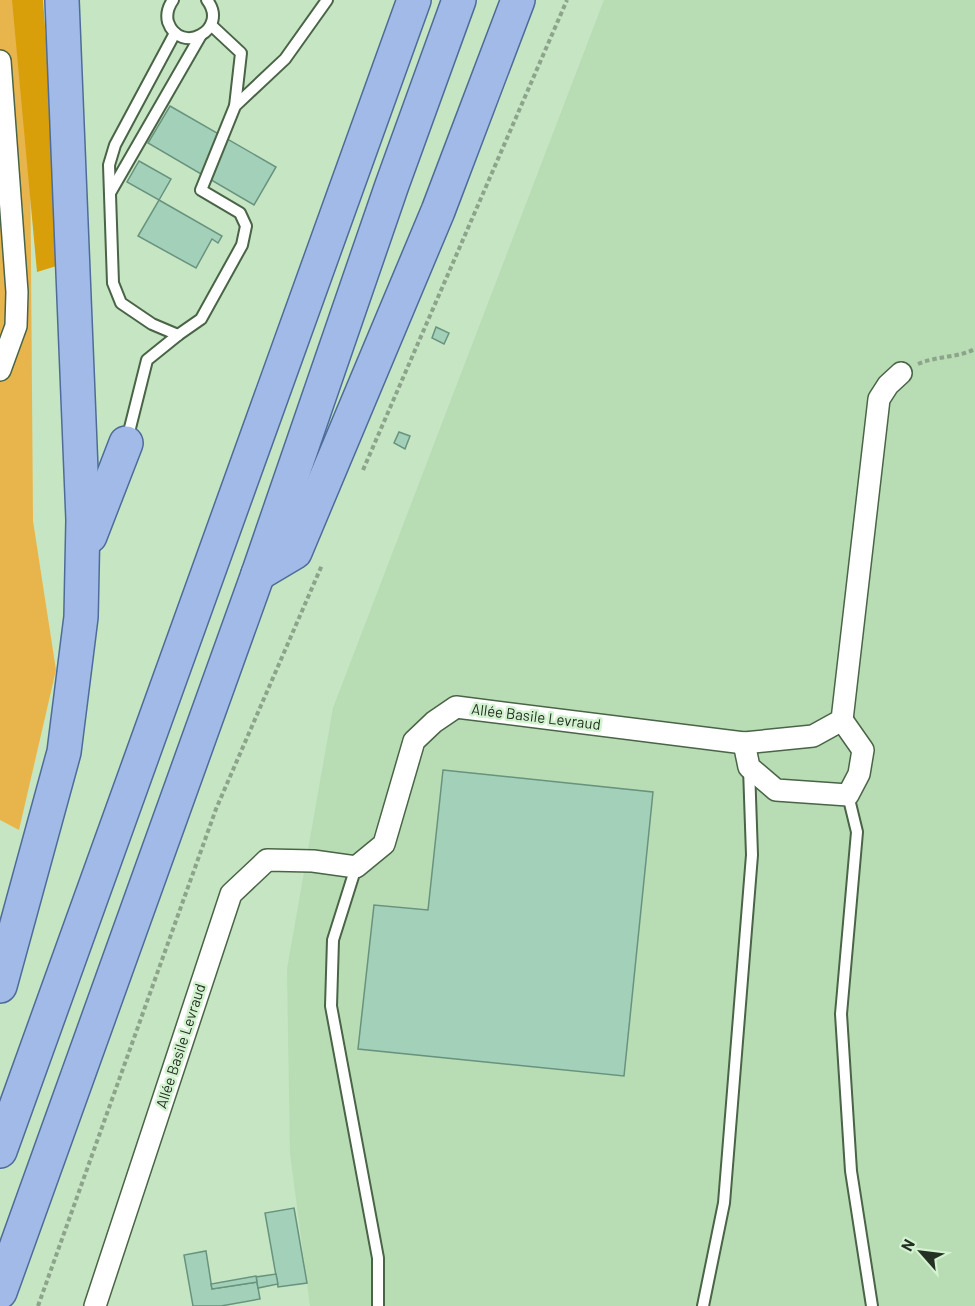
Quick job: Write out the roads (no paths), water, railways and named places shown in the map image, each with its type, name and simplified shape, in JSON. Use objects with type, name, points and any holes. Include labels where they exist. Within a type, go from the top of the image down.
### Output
[{"type":"main road","points":[[0,986],[64,752],[81,617],[83,520],[62,0]]},
{"type":"main road","points":[[0,1151],[414,0]]},
{"type":"main road","points":[[0,1292],[258,574],[459,0]]},
{"type":"main road","points":[[258,574],[295,552],[438,211],[518,0]]},
{"type":"main road","points":[[82,558],[103,498],[126,443]]},
{"type":"street","points":[[0,61],[17,292],[16,326],[0,370]]},
{"type":"street","points":[[744,743],[749,767],[776,790],[848,795],[859,774],[863,750],[842,720],[879,399],[901,373]]},
{"type":"street","name":"Allée Basile Levraud","points":[[95,1306],[231,894],[267,860],[313,861],[356,867],[384,844],[414,741],[434,723],[456,708],[744,743],[813,736],[842,720]]},
{"type":"lane","points":[[110,193],[201,35],[211,25],[212,9],[207,0]]},
{"type":"lane","points":[[235,106],[285,58],[327,0]]},
{"type":"lane","points":[[168,2],[167,18],[176,33],[188,38],[201,35]]},
{"type":"lane","points":[[126,443],[147,360],[201,319],[242,245],[246,226],[240,213],[201,190],[235,106],[241,53],[211,25]]},
{"type":"lane","points":[[176,33],[116,145],[109,165],[113,283],[121,303],[152,324],[178,335]]},
{"type":"lane","points":[[703,1306],[724,1203],[752,855],[749,767]]},
{"type":"lane","points":[[848,795],[857,832],[841,1014],[851,1171],[872,1306]]},
{"type":"lane","points":[[356,867],[333,940],[331,1006],[378,1258],[378,1306]]}]
